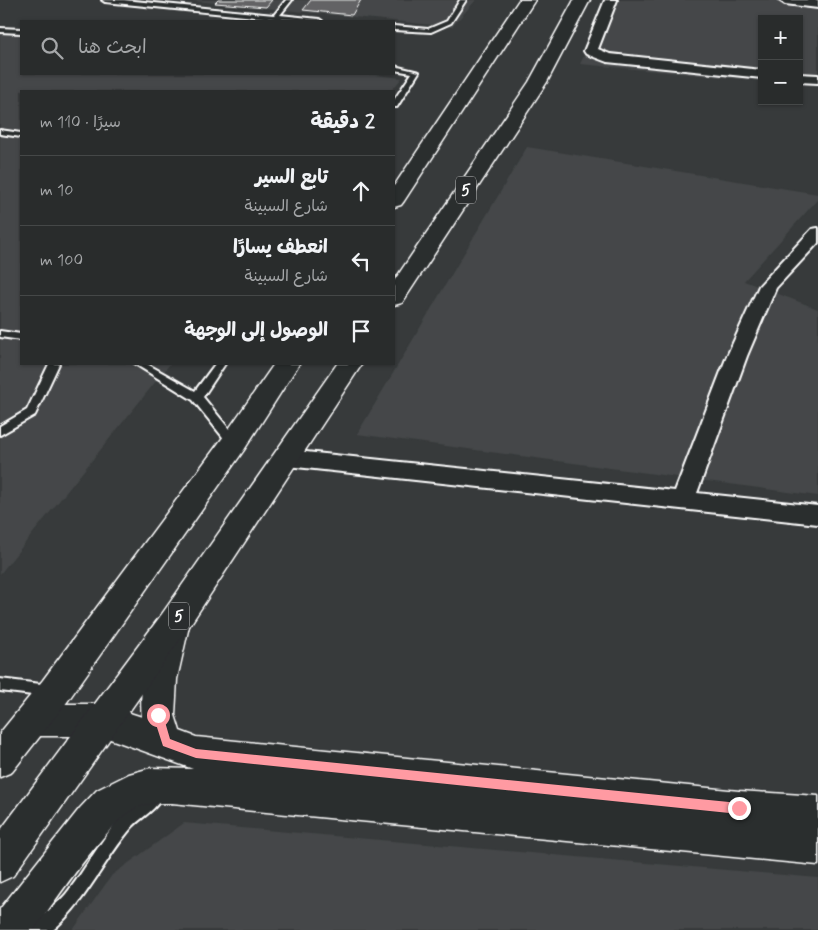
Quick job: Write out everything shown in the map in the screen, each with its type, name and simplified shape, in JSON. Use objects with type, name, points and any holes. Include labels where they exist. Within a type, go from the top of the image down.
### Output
[{"type":"main road","points":[[395,199],[527,0]]},
{"type":"main road","name":"5","points":[[395,296],[538,82],[582,0]]},
{"type":"main road","points":[[0,760],[56,692],[234,443],[285,365]]},
{"type":"main road","name":"5","points":[[0,863],[173,624],[349,365]]},
{"type":"main road","points":[[166,742],[158,715],[158,706],[160,679],[173,624]]},
{"type":"main road","points":[[34,720],[102,720],[196,754],[739,808],[818,814]]},
{"type":"main road","points":[[9,930],[93,821],[110,804],[129,792],[151,786],[172,785],[818,846]]},
{"type":"street","points":[[611,0],[591,51],[607,58],[758,74]]},
{"type":"street","points":[[786,0],[818,4]]},
{"type":"street","points":[[803,78],[818,80]]},
{"type":"street","points":[[683,500],[737,356],[768,286],[818,234]]},
{"type":"street","points":[[287,458],[818,515]]},
{"type":"lane","points":[[105,0],[308,20]]},
{"type":"lane","points":[[182,8],[190,0]]},
{"type":"lane","points":[[275,17],[289,0]]},
{"type":"lane","points":[[395,28],[429,31],[449,22],[463,0]]},
{"type":"lane","points":[[0,30],[20,32]]},
{"type":"lane","points":[[395,68],[416,72],[395,104]]},
{"type":"lane","points":[[0,132],[20,135]]},
{"type":"lane","points":[[0,334],[20,337]]},
{"type":"lane","points":[[0,430],[31,412],[54,365]]},
{"type":"lane","points":[[142,365],[197,397],[234,443]]},
{"type":"lane","points":[[197,397],[219,365]]},
{"type":"lane","points":[[0,685],[56,692]]},
{"type":"lane","points":[[40,930],[67,907],[134,813],[172,785]]},
{"type":"shaded area","points":[[185,0],[476,0],[452,27]]},
{"type":"shaded area","points":[[612,0],[818,0],[818,86],[803,84],[803,15],[758,15],[758,81],[580,64]]},
{"type":"shaded area","points":[[0,31],[20,34],[20,75],[376,75],[402,78],[392,90],[20,90],[20,365],[169,365],[0,574]]},
{"type":"shaded area","points":[[527,147],[818,194],[818,199],[744,281],[818,309],[818,496],[357,434]]},
{"type":"shaded area","points":[[184,823],[818,878],[818,930],[73,930],[112,875]]},
{"type":"building","points":[[218,0],[272,0],[266,7],[215,3]]},
{"type":"building","points":[[311,0],[361,0],[352,15],[303,10]]},
{"type":"route","points":[[158,715],[166,742],[196,754],[739,808]]}]
